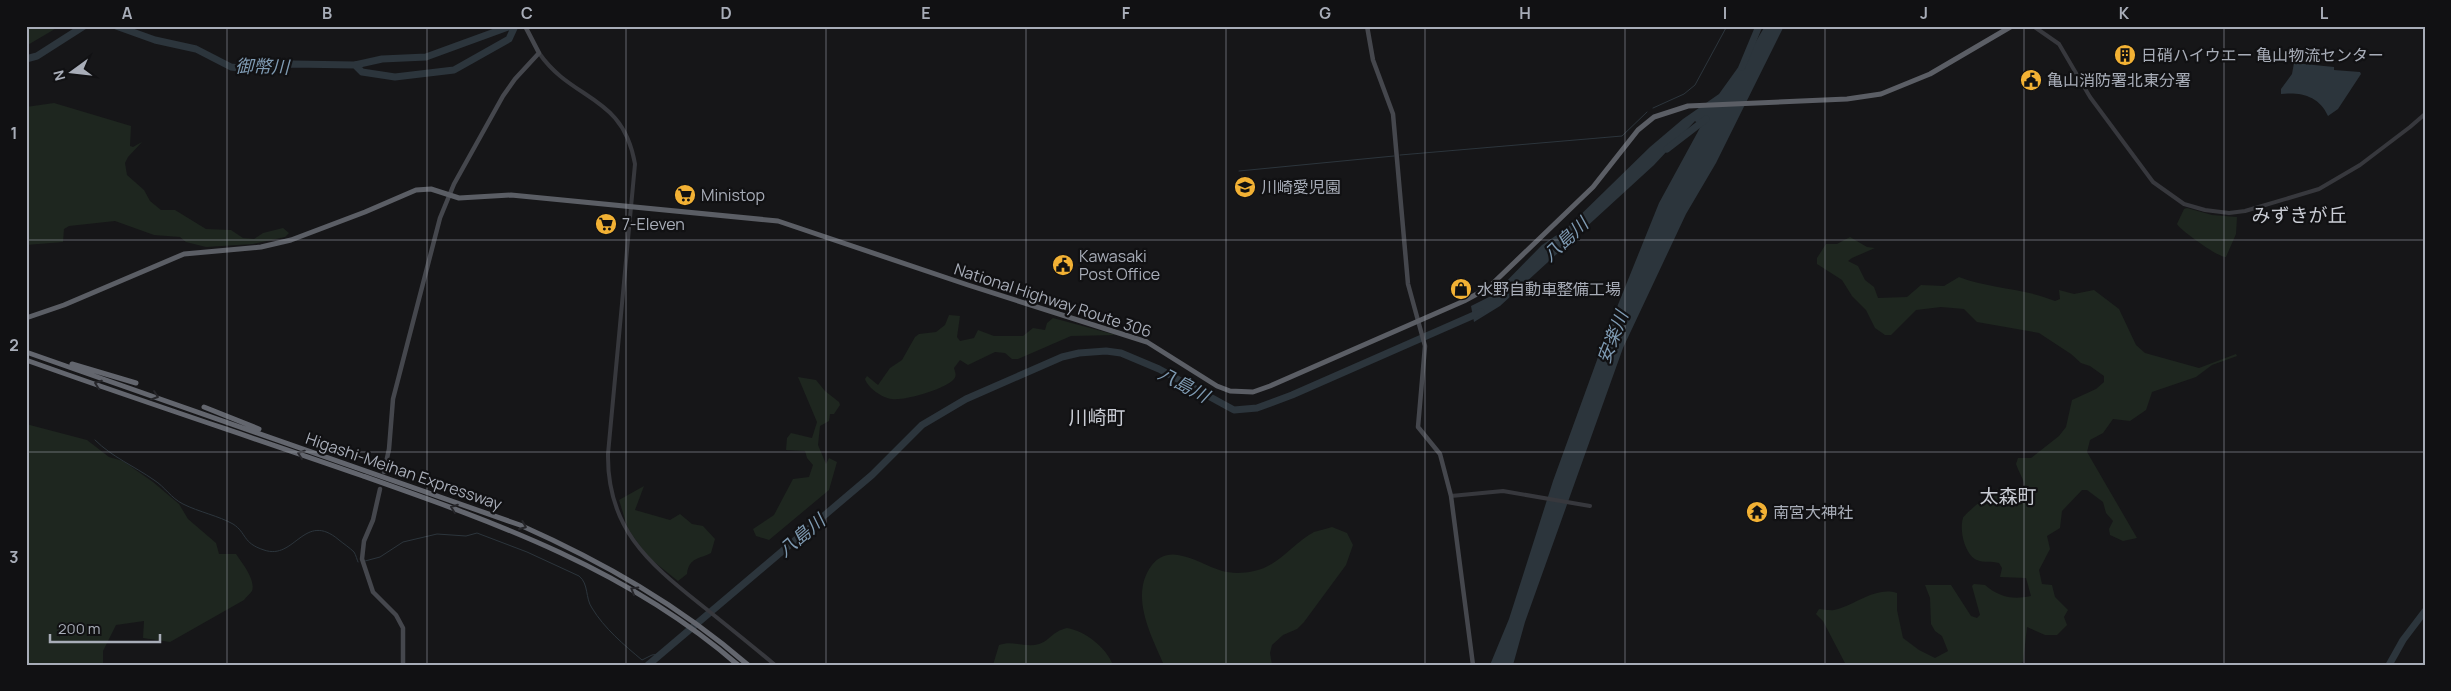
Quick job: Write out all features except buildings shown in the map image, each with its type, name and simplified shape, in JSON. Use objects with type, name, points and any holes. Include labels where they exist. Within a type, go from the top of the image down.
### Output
[{"type":"highway","name":"National Highway Route 306","points":[[26,318],[64,305],[184,254],[253,248],[284,242],[348,219],[424,188],[459,198],[511,195],[750,217],[783,222],[1002,297],[1147,342],[1217,386],[1230,391],[1253,392],[1419,321],[1492,285],[1594,187],[1638,130],[1654,117],[1688,106],[1847,99],[1899,88],[1930,74],[2012,26]]},
{"type":"highway","points":[[28,352],[136,383]]},
{"type":"highway","name":"Higashi-Meihan Expressway","points":[[28,352],[520,525],[614,570],[680,612],[738,665]]},
{"type":"highway","name":"Higashi-Meihan Expressway","points":[[26,360],[498,524],[584,562],[639,593],[702,631],[748,665]]},
{"type":"highway","points":[[204,407],[292,444]]},
{"type":"main road","points":[[384,472],[389,448],[393,399],[440,218],[449,196],[503,96],[515,79],[539,53],[525,26]]},
{"type":"main road","points":[[1367,26],[1373,60],[1393,114],[1408,284],[1425,346],[1418,427],[1440,454],[1451,496],[1473,665]]},
{"type":"main road","points":[[380,489],[373,520],[364,541],[362,559],[372,592],[396,615],[403,628],[403,665]]},
{"type":"street","points":[[2033,26],[2059,44],[2090,97],[2153,182],[2178,200],[2205,210],[2229,213],[2245,211],[2320,188],[2360,166],[2410,128],[2425,114]]},
{"type":"street","points":[[539,53],[550,68],[563,80],[606,108],[624,130],[635,164],[608,454],[610,483],[619,516],[639,550],[700,604],[774,665]]},
{"type":"street","points":[[1451,496],[1496,490],[1590,506]]},
{"type":"shaded area","points":[[26,26],[60,26],[26,46]]},
{"type":"shaded area","points":[[54,103],[131,126],[130,146],[133,147],[142,142],[125,163],[127,175],[144,190],[150,201],[161,210],[175,210],[206,229],[231,230],[243,238],[254,239],[263,233],[283,228],[289,233],[285,237],[253,244],[206,247],[186,242],[180,237],[154,235],[115,221],[69,226],[64,229],[63,242],[26,245],[26,107]]},
{"type":"shaded area","points":[[2187,208],[2212,215],[2237,217],[2236,234],[2226,257],[2200,243],[2177,224],[2184,209]]},
{"type":"shaded area","points":[[1850,237],[1867,247],[1875,248],[1848,261],[1858,266],[1865,280],[1874,287],[1878,298],[1907,297],[1921,285],[1944,286],[1959,277],[1983,284],[2031,293],[2055,301],[2060,299],[2059,290],[2074,294],[2094,290],[2119,309],[2136,345],[2145,353],[2199,368],[2236,354],[2237,356],[2212,365],[2196,377],[2152,392],[2146,410],[2130,421],[2113,419],[2103,433],[2090,440],[2087,452],[2137,538],[2123,541],[2110,535],[2109,529],[2113,521],[2106,513],[2103,502],[2087,490],[2082,490],[2062,511],[2060,528],[2047,536],[2050,549],[2039,570],[2042,584],[2052,585],[2055,597],[2068,610],[2064,617],[2067,625],[2057,635],[2045,635],[2027,627],[2023,662],[2018,665],[1846,665],[1823,621],[1816,614],[1819,609],[1834,610],[1842,608],[1873,594],[1881,592],[1897,593],[1897,610],[1903,638],[1919,650],[1935,658],[1948,651],[1942,636],[1935,631],[1931,624],[1930,598],[1925,585],[1951,585],[1971,616],[1977,618],[1980,615],[1972,586],[1974,584],[1985,585],[2001,595],[2018,598],[2031,596],[2026,578],[2000,577],[2002,568],[1999,563],[1977,560],[1969,553],[1964,542],[1963,518],[1998,489],[2011,503],[2022,503],[2025,498],[2026,489],[2016,464],[2018,458],[2031,458],[2059,436],[2066,427],[2072,400],[2096,389],[2104,382],[2104,376],[2090,366],[2081,363],[2071,354],[2039,333],[1977,322],[1964,309],[1941,307],[1916,310],[1891,335],[1885,335],[1875,328],[1866,310],[1852,296],[1842,280],[1817,264],[1817,258],[1826,244],[1837,244]]},
{"type":"shaded area","points":[[949,315],[960,316],[957,337],[960,341],[974,338],[978,330],[994,336],[1023,336],[1033,328],[1045,330],[1047,323],[1053,318],[1116,335],[1071,336],[1018,359],[1012,359],[1005,353],[995,352],[968,365],[960,360],[954,368],[955,378],[950,383],[943,387],[906,398],[888,398],[880,395],[869,386],[865,379],[867,376],[878,385],[890,368],[902,360],[915,337],[919,334],[936,332],[945,325]]},
{"type":"shaded area","points":[[798,377],[816,380],[825,391],[839,402],[840,405],[834,414],[830,414],[829,421],[820,426],[818,445],[826,464],[829,458],[837,462],[829,490],[769,540],[756,536],[753,529],[774,515],[793,479],[809,477],[813,465],[807,458],[805,451],[786,450],[787,438],[791,433],[812,438],[817,422]]},
{"type":"shaded area","points":[[26,424],[87,440],[109,457],[123,461],[153,482],[179,504],[188,519],[216,543],[219,554],[236,554],[250,577],[253,587],[252,591],[244,600],[170,642],[143,638],[144,621],[116,625],[103,651],[103,665],[26,665]]},
{"type":"shaded area","points":[[644,486],[635,510],[670,520],[680,514],[692,524],[703,526],[715,539],[711,553],[693,561],[688,568],[687,574],[678,581],[648,557],[628,529],[619,500]]},
{"type":"shaded area","points":[[1332,527],[1347,533],[1353,545],[1346,565],[1304,622],[1297,629],[1283,635],[1272,645],[1270,653],[1272,665],[1164,665],[1148,628],[1142,602],[1142,589],[1145,577],[1157,560],[1167,555],[1174,555],[1188,557],[1213,568],[1231,573],[1254,571],[1271,564],[1314,532]]},
{"type":"shaded area","points":[[1067,628],[1088,636],[1100,646],[1113,665],[993,665],[999,645],[1009,643],[1039,644]]},
{"type":"water","points":[[1765,26],[1784,26],[1716,163],[1686,214],[1623,348],[1525,622],[1513,665],[1490,665],[1509,619],[1553,481],[1609,327],[1659,203],[1701,126],[1695,121],[1654,165],[1500,306],[1474,322],[1471,306],[1493,295],[1542,245],[1567,228],[1650,147],[1683,119],[1719,94],[1752,48]]},
{"type":"water","points":[[2294,63],[2334,67],[2334,70],[2360,72],[2361,74],[2338,109],[2328,116],[2320,104],[2309,97],[2296,94],[2281,94],[2281,89],[2292,74]]},
{"type":"waterway","name":"御幣川","points":[[26,59],[37,56],[84,26]]},
{"type":"waterway","name":"御幣川","points":[[116,26],[155,40],[196,49],[231,67],[247,69],[293,64],[355,65],[382,59],[426,57],[511,26]]},
{"type":"waterway","name":"御幣川","points":[[355,65],[362,72],[395,77],[454,70],[509,39],[515,26]]},
{"type":"waterway","points":[[1653,108],[1684,94],[1695,85],[1727,26]]},
{"type":"waterway","name":"安楽川","points":[[1742,67],[1759,26]]},
{"type":"waterway","points":[[1400,155],[1622,136],[1647,112]]},
{"type":"waterway","name":"八島川","points":[[1667,149],[1706,119]]},
{"type":"waterway","points":[[1239,171],[1394,156]]},
{"type":"waterway","name":"八島川","points":[[648,665],[872,475],[922,425],[966,399],[1062,357],[1079,353],[1106,351],[1121,353],[1159,369],[1234,410],[1257,408],[1292,395],[1481,312]]},
{"type":"waterway","points":[[95,440],[158,483],[179,502],[233,524],[248,541],[257,547],[275,551],[284,549],[308,533],[317,530],[327,532],[347,546],[354,552],[358,562]]},
{"type":"waterway","points":[[365,561],[380,557],[403,542],[437,534],[466,536],[477,533],[527,552],[579,576],[586,587],[588,600],[592,608],[615,636],[642,660],[652,655],[660,654]]},
{"type":"waterway","points":[[2389,665],[2403,640],[2425,611]]},
{"type":"place","name":"日硝ハイウエー 亀山物流センター","points":[[2125,55]]},
{"type":"place","name":"亀山消防署北東分署","points":[[2031,80]]},
{"type":"place","name":"川崎愛児園","points":[[1245,187]]},
{"type":"place","name":"Ministop","points":[[685,195]]},
{"type":"place","name":"7-Eleven","points":[[606,224]]},
{"type":"place","name":"Kawasaki Post Office","points":[[1063,265]]},
{"type":"place","name":"水野自動車整備工場","points":[[1461,289]]},
{"type":"place","name":"南宮大神社","points":[[1757,512]]},
{"type":"district","name":"みずきが丘","points":[[2299,215]]},
{"type":"district","name":"川崎町","points":[[1097,417]]},
{"type":"district","name":"太森町","points":[[2008,496]]}]
